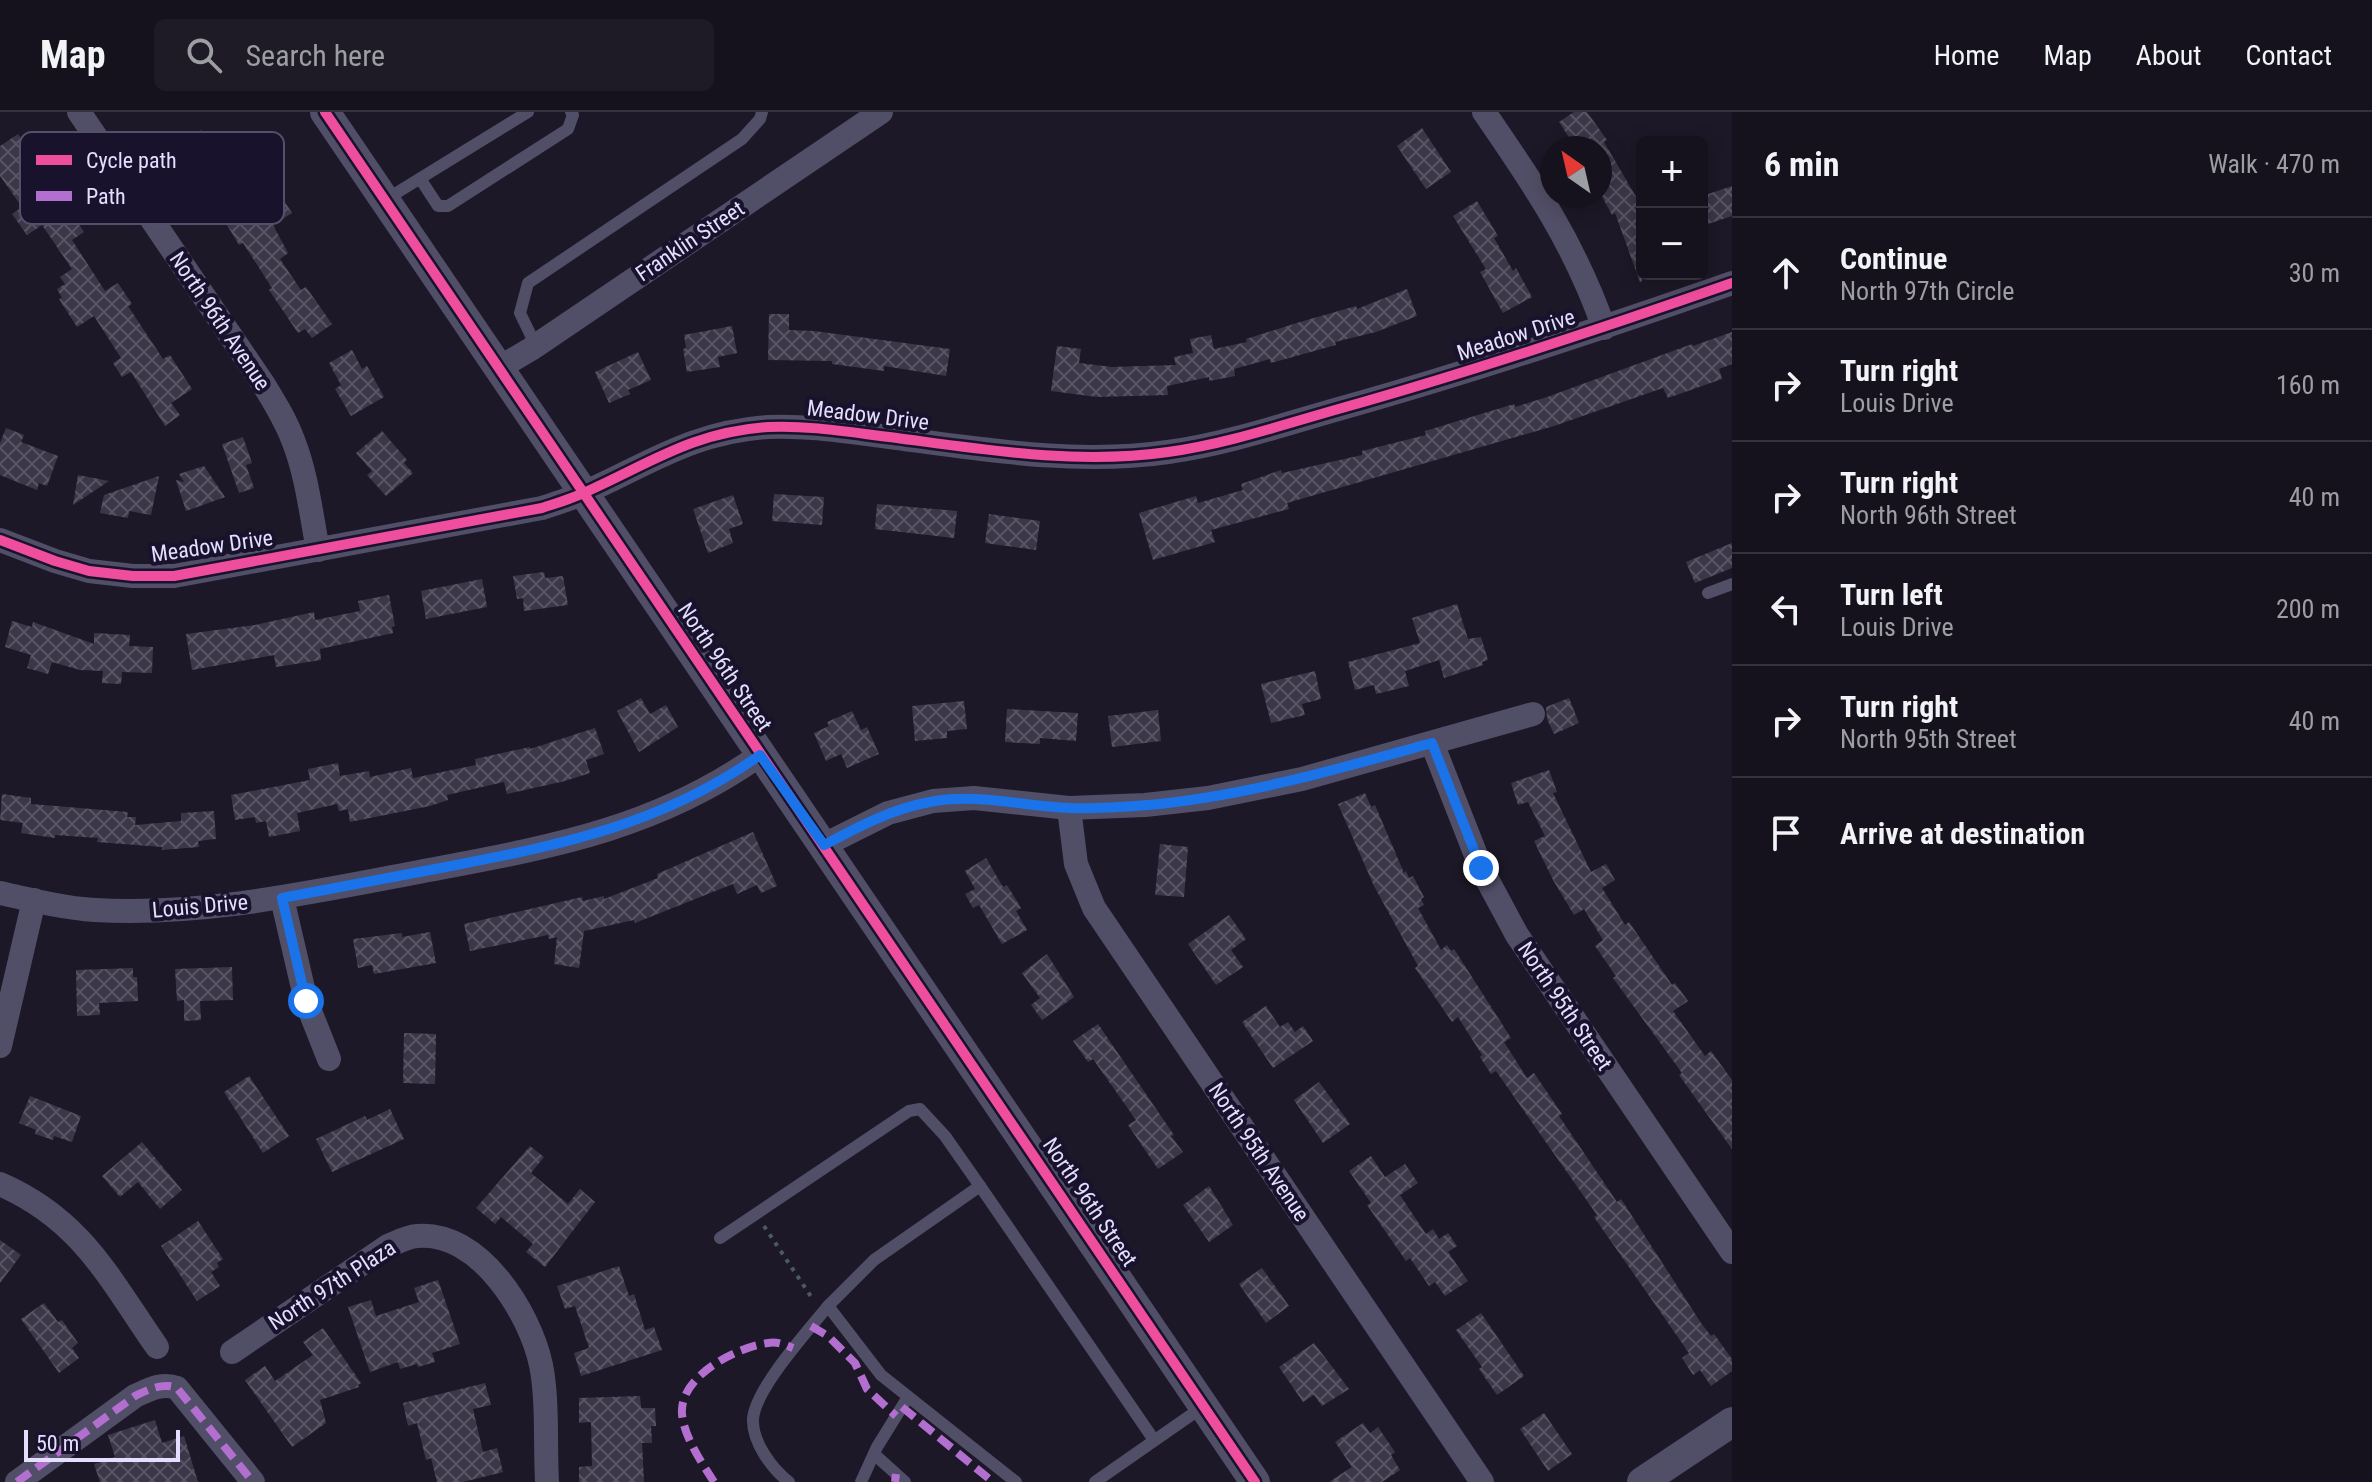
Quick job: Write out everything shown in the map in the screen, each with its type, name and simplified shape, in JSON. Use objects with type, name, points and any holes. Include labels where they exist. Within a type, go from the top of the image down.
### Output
[{"type":"street","name":"North 96th Avenue","points":[[79,112],[93,132]]},
{"type":"street","name":"North 96th Street","points":[[325,112],[1255,1482]]},
{"type":"street","name":"Franklin Street","points":[[499,368],[881,112]]},
{"type":"street","points":[[1484,112],[1555,217],[1589,287],[1604,328]]},
{"type":"street","name":"North 96th Avenue","points":[[155,224],[264,385],[283,419],[294,442],[305,483],[318,550]]},
{"type":"street","name":"Meadow Drive","points":[[0,540],[89,571],[133,576],[174,576],[542,508],[586,493],[687,443],[766,427],[825,429],[1047,456],[1112,458],[1170,452],[1424,385],[1604,328],[1732,283]]},
{"type":"street","points":[[824,845],[888,813],[933,801],[974,798],[1069,808],[1145,805],[1208,798],[1302,779],[1533,714]]},
{"type":"street","name":"North 95th Street","points":[[1432,743],[1481,868],[1517,935],[1732,1252]]},
{"type":"street","name":"Louis Drive","points":[[0,893],[93,909],[160,911],[282,898],[595,836],[673,805],[760,755]]},
{"type":"street","name":"North 95th Avenue","points":[[1069,808],[1076,864],[1094,908],[1482,1482]]},
{"type":"street","points":[[282,898],[306,1001],[329,1059]]},
{"type":"street","points":[[0,1046],[34,900]]},
{"type":"street","points":[[0,1184],[47,1208],[78,1236],[157,1347]]},
{"type":"street","name":"North 97th Plaza","points":[[232,1352],[388,1246],[419,1236],[438,1237],[455,1243],[496,1276],[514,1298],[533,1336],[541,1367],[547,1482]]},
{"type":"street","points":[[17,1482],[135,1396],[156,1387],[171,1385],[177,1388],[253,1482]]},
{"type":"street","points":[[1642,1482],[1732,1422]]},
{"type":"lane","points":[[385,200],[528,112]]},
{"type":"lane","points":[[421,180],[438,206],[448,206],[568,129],[573,115],[571,112]]},
{"type":"lane","points":[[536,346],[520,313],[528,283],[742,139],[760,119],[762,112]]},
{"type":"lane","points":[[1708,593],[1732,584]]},
{"type":"lane","points":[[720,1238],[909,1111],[920,1109],[945,1136],[1154,1440]]},
{"type":"lane","points":[[789,1482],[760,1449],[753,1419],[765,1387],[796,1343],[874,1260],[980,1186]]},
{"type":"lane","points":[[825,1310],[881,1375],[1016,1482]]},
{"type":"lane","points":[[861,1482],[908,1397]]},
{"type":"lane","points":[[1095,1482],[1204,1406]]},
{"type":"lane","points":[[874,1454],[905,1482]]},
{"type":"path","points":[[756,1214],[825,1310]]},
{"type":"building","points":[[1574,112],[1587,112],[1604,136],[1568,136],[1559,122]]},
{"type":"building","points":[[1422,128],[1451,172],[1426,189],[1397,146]]},
{"type":"building","points":[[18,134],[20,137],[20,204],[0,176],[0,146]]},
{"type":"building","points":[[1612,156],[1636,197],[1636,271],[1615,213],[1612,215],[1608,208],[1612,208]]},
{"type":"building","points":[[1732,186],[1732,216],[1708,224],[1708,194]]},
{"type":"building","points":[[284,200],[292,213],[284,218]]},
{"type":"building","points":[[1477,201],[1498,236],[1494,238],[1532,297],[1503,313],[1480,272],[1486,269],[1453,216]]},
{"type":"building","points":[[20,208],[20,224],[79,224],[84,232],[72,240],[105,291],[118,283],[132,304],[128,306],[163,359],[170,355],[192,389],[171,403],[180,415],[165,426],[131,372],[122,377],[113,363],[121,358],[94,316],[77,327],[59,299],[62,298],[57,289],[65,284],[60,277],[72,269],[42,225],[27,235],[12,214]]},
{"type":"building","points":[[275,224],[288,253],[280,259],[301,290],[306,287],[332,324],[312,338],[305,329],[298,333],[243,243],[239,245],[227,225]]},
{"type":"building","points":[[1407,289],[1417,316],[1376,332],[1335,342],[1336,345],[1271,363],[1270,359],[1234,369],[1235,376],[1209,381],[1209,377],[1167,386],[1168,395],[1097,397],[1051,391],[1057,346],[1081,349],[1079,363],[1112,367],[1176,365],[1174,357],[1193,353],[1190,339],[1211,335],[1214,349],[1247,342],[1246,339],[1300,322],[1356,306],[1357,309]]},
{"type":"building","points":[[769,314],[789,314],[789,330],[950,349],[946,376],[884,366],[884,371],[832,364],[832,361],[768,360]]},
{"type":"building","points":[[732,326],[737,353],[718,357],[720,367],[687,372],[684,335]]},
{"type":"building","points":[[1732,332],[1732,364],[1719,369],[1722,379],[1668,398],[1663,388],[1554,426],[1287,503],[1289,509],[1211,530],[1215,542],[1153,560],[1139,513],[1196,496],[1198,503],[1243,490],[1241,484],[1281,470],[1282,473],[1362,455],[1362,451],[1426,435],[1425,431],[1547,397]]},
{"type":"building","points":[[352,350],[362,369],[367,366],[384,397],[351,416],[335,389],[341,385],[329,363]]},
{"type":"building","points":[[638,352],[651,380],[609,403],[595,372]]},
{"type":"building","points":[[6,428],[24,435],[21,442],[58,456],[47,486],[39,483],[37,490],[0,475],[0,443]]},
{"type":"building","points":[[382,431],[407,460],[404,463],[413,473],[386,496],[367,475],[372,471],[356,453]]},
{"type":"building","points":[[243,437],[252,463],[246,465],[254,488],[239,493],[222,444]]},
{"type":"building","points":[[204,466],[225,497],[186,511],[176,480],[184,482],[179,474]]},
{"type":"building","points":[[78,475],[109,481],[73,505]]},
{"type":"building","points":[[159,476],[151,515],[129,511],[128,518],[100,513],[104,495]]},
{"type":"building","points":[[774,494],[824,497],[822,525],[772,521]]},
{"type":"building","points":[[733,495],[743,524],[729,529],[733,543],[708,553],[693,509]]},
{"type":"building","points":[[877,504],[957,511],[954,538],[875,529]]},
{"type":"building","points":[[989,514],[1040,521],[1036,550],[985,543]]},
{"type":"building","points":[[1732,543],[1732,568],[1695,583],[1686,562]]},
{"type":"building","points":[[544,572],[545,578],[563,576],[568,605],[524,611],[523,598],[517,599],[513,576]]},
{"type":"building","points":[[482,579],[487,607],[426,619],[421,591]]},
{"type":"building","points":[[389,595],[395,626],[392,627],[393,633],[320,649],[321,660],[276,667],[274,655],[192,670],[186,634],[255,625],[314,612],[315,620],[360,611],[358,601]]},
{"type":"building","points":[[1457,604],[1468,639],[1481,637],[1488,660],[1482,662],[1483,665],[1444,678],[1439,660],[1405,671],[1409,686],[1376,694],[1374,685],[1355,690],[1348,662],[1420,643],[1412,618]]},
{"type":"building","points":[[12,621],[32,627],[33,622],[94,644],[94,633],[130,635],[129,646],[153,647],[152,673],[122,672],[121,684],[102,683],[103,671],[80,670],[52,662],[48,674],[27,668],[31,655],[5,647]]},
{"type":"building","points":[[1315,671],[1321,699],[1302,704],[1305,715],[1271,723],[1261,684]]},
{"type":"building","points":[[641,698],[650,714],[666,705],[678,727],[639,752],[617,711]]},
{"type":"building","points":[[1569,698],[1579,723],[1554,734],[1547,719],[1546,707]]},
{"type":"building","points":[[964,701],[967,729],[947,731],[947,738],[915,741],[912,706]]},
{"type":"building","points":[[1007,709],[1078,713],[1076,741],[1040,738],[1040,744],[1005,742]]},
{"type":"building","points":[[1158,710],[1161,741],[1112,747],[1108,716]]},
{"type":"building","points":[[852,711],[861,730],[867,727],[879,754],[847,768],[841,754],[826,761],[814,733],[829,726],[827,722]]},
{"type":"building","points":[[595,728],[604,754],[586,760],[590,773],[565,781],[507,794],[504,782],[447,795],[448,800],[430,806],[350,822],[348,809],[339,811],[337,804],[297,813],[300,831],[269,837],[266,821],[256,823],[255,817],[235,820],[231,795],[310,780],[308,769],[338,763],[340,776],[369,771],[370,777],[411,768],[413,778],[476,765],[475,759],[530,749]]},
{"type":"building","points":[[1549,770],[1557,792],[1553,793],[1591,872],[1606,864],[1615,880],[1602,888],[1625,925],[1629,922],[1672,985],[1675,983],[1688,1001],[1673,1011],[1705,1056],[1711,1051],[1732,1080],[1732,1149],[1613,978],[1616,976],[1595,946],[1603,940],[1584,909],[1574,915],[1534,841],[1545,836],[1528,802],[1518,805],[1511,783]]},
{"type":"building","points":[[1365,793],[1371,807],[1375,805],[1404,873],[1406,871],[1409,878],[1413,876],[1424,897],[1421,899],[1424,905],[1418,908],[1441,950],[1447,945],[1451,951],[1454,949],[1511,1038],[1504,1042],[1527,1078],[1534,1073],[1617,1202],[1621,1199],[1701,1323],[1711,1336],[1714,1334],[1732,1359],[1732,1371],[1711,1386],[1700,1370],[1693,1375],[1682,1358],[1689,1353],[1594,1217],[1597,1215],[1496,1071],[1491,1074],[1458,1017],[1452,1022],[1415,968],[1418,966],[1374,886],[1338,804]]},
{"type":"building","points":[[2,794],[31,798],[31,804],[128,812],[127,817],[136,817],[135,825],[181,821],[181,813],[214,811],[216,839],[198,841],[199,847],[162,850],[162,847],[97,842],[98,838],[55,835],[55,838],[21,833],[23,823],[0,820]]},
{"type":"building","points":[[753,832],[777,886],[761,893],[757,885],[737,894],[733,884],[635,923],[634,920],[584,931],[579,968],[554,964],[557,937],[549,939],[548,935],[470,951],[464,924],[582,897],[583,901],[604,896],[604,899],[658,878],[657,874]]},
{"type":"building","points":[[1160,844],[1188,847],[1184,897],[1155,895]]},
{"type":"building","points":[[986,858],[1003,887],[1007,885],[1021,908],[1016,911],[1027,930],[1002,944],[979,905],[973,908],[965,894],[975,889],[965,871]]},
{"type":"building","points":[[1229,915],[1246,939],[1231,950],[1243,967],[1216,985],[1188,944]]},
{"type":"building","points":[[430,932],[436,963],[374,974],[372,965],[358,968],[353,939],[402,933],[402,937]]},
{"type":"building","points":[[1047,954],[1074,997],[1042,1020],[1031,1005],[1040,998],[1022,973]]},
{"type":"building","points":[[232,967],[233,1000],[200,1001],[201,1020],[184,1021],[184,1000],[177,1001],[175,969]]},
{"type":"building","points":[[133,968],[133,977],[137,977],[138,1001],[99,1003],[100,1015],[77,1016],[76,970]]},
{"type":"building","points":[[1266,1006],[1280,1027],[1288,1022],[1295,1032],[1303,1026],[1313,1041],[1273,1068],[1242,1022]]},
{"type":"building","points":[[1098,1024],[1183,1152],[1158,1169],[1128,1125],[1136,1120],[1093,1059],[1088,1062],[1073,1041]]},
{"type":"building","points":[[404,1033],[436,1034],[435,1084],[403,1083]]},
{"type":"building","points":[[249,1076],[289,1136],[263,1153],[224,1092]]},
{"type":"building","points":[[1319,1082],[1350,1124],[1323,1143],[1294,1100]]},
{"type":"building","points":[[30,1096],[81,1116],[72,1142],[35,1134],[36,1130],[19,1123]]},
{"type":"building","points":[[390,1109],[404,1139],[332,1172],[316,1139],[365,1116],[367,1120]]},
{"type":"building","points":[[142,1142],[182,1190],[160,1209],[138,1182],[120,1197],[102,1176]]},
{"type":"building","points":[[530,1146],[544,1157],[531,1173],[568,1204],[580,1189],[595,1202],[545,1267],[526,1252],[533,1244],[501,1217],[495,1224],[476,1208]]},
{"type":"building","points":[[1371,1156],[1385,1177],[1405,1164],[1418,1183],[1400,1195],[1426,1234],[1433,1229],[1439,1239],[1448,1233],[1457,1246],[1448,1252],[1468,1281],[1445,1296],[1435,1282],[1429,1286],[1410,1258],[1406,1261],[1367,1205],[1371,1203],[1349,1171]]},
{"type":"building","points":[[1209,1186],[1233,1225],[1209,1242],[1183,1205]]},
{"type":"building","points":[[198,1221],[223,1259],[217,1263],[219,1267],[211,1272],[220,1286],[197,1301],[161,1246]]},
{"type":"building","points":[[0,1240],[21,1255],[0,1283]]},
{"type":"building","points":[[619,1266],[629,1296],[634,1294],[645,1330],[654,1327],[662,1350],[581,1376],[574,1353],[589,1348],[575,1306],[565,1309],[557,1286]]},
{"type":"building","points":[[1262,1268],[1289,1306],[1266,1323],[1239,1284]]},
{"type":"building","points":[[438,1280],[460,1344],[432,1353],[435,1362],[400,1369],[398,1362],[370,1372],[348,1307],[371,1300],[376,1316],[419,1302],[414,1288]]},
{"type":"building","points":[[44,1303],[58,1322],[62,1320],[78,1343],[72,1348],[79,1358],[59,1373],[21,1319]]},
{"type":"building","points":[[1481,1313],[1524,1376],[1497,1395],[1456,1330]]},
{"type":"building","points":[[323,1328],[361,1383],[359,1387],[320,1400],[326,1423],[292,1447],[245,1380],[265,1366],[275,1381],[313,1355],[303,1342]]},
{"type":"building","points":[[1314,1343],[1349,1389],[1322,1406],[1314,1395],[1303,1402],[1279,1367]]},
{"type":"building","points":[[485,1383],[491,1405],[473,1409],[483,1452],[497,1448],[503,1472],[463,1482],[437,1482],[431,1458],[426,1460],[417,1423],[408,1426],[403,1403]]},
{"type":"building","points":[[640,1396],[641,1408],[655,1408],[656,1426],[651,1426],[652,1443],[642,1443],[644,1482],[579,1482],[579,1467],[592,1466],[591,1422],[579,1423],[579,1398]]},
{"type":"building","points":[[1544,1413],[1572,1454],[1548,1471],[1520,1429]]},
{"type":"building","points":[[155,1420],[162,1443],[184,1436],[198,1482],[100,1482],[94,1464],[115,1457],[108,1435]]},
{"type":"building","points":[[1363,1423],[1370,1433],[1378,1427],[1395,1452],[1391,1455],[1400,1470],[1382,1482],[1329,1482],[1352,1467],[1335,1442]]},
{"type":"marked path","points":[[811,1326],[828,1336],[855,1363],[867,1389],[896,1416]]},
{"type":"marked path","points":[[714,1482],[694,1450],[683,1423],[684,1400],[690,1387],[712,1366],[741,1350],[771,1343],[793,1348]]},
{"type":"marked path","points":[[17,1482],[135,1396],[166,1386],[177,1388],[253,1482]]},
{"type":"marked path","points":[[902,1407],[993,1482]]},
{"type":"marked path","points":[[895,1482],[896,1474]]},
{"type":"cycle path","points":[[325,112],[1255,1482]]},
{"type":"cycle path","points":[[0,540],[89,571],[133,576],[174,576],[542,508],[583,494],[695,442],[768,427],[832,430],[1032,454],[1100,457],[1168,452],[1256,433],[1440,379],[1732,283]]},
{"type":"route","points":[[306,1001],[282,898],[595,836],[673,805],[760,755],[824,845],[888,813],[933,801],[974,798],[1069,808],[1145,805],[1208,798],[1302,779],[1432,743],[1481,868]]}]
